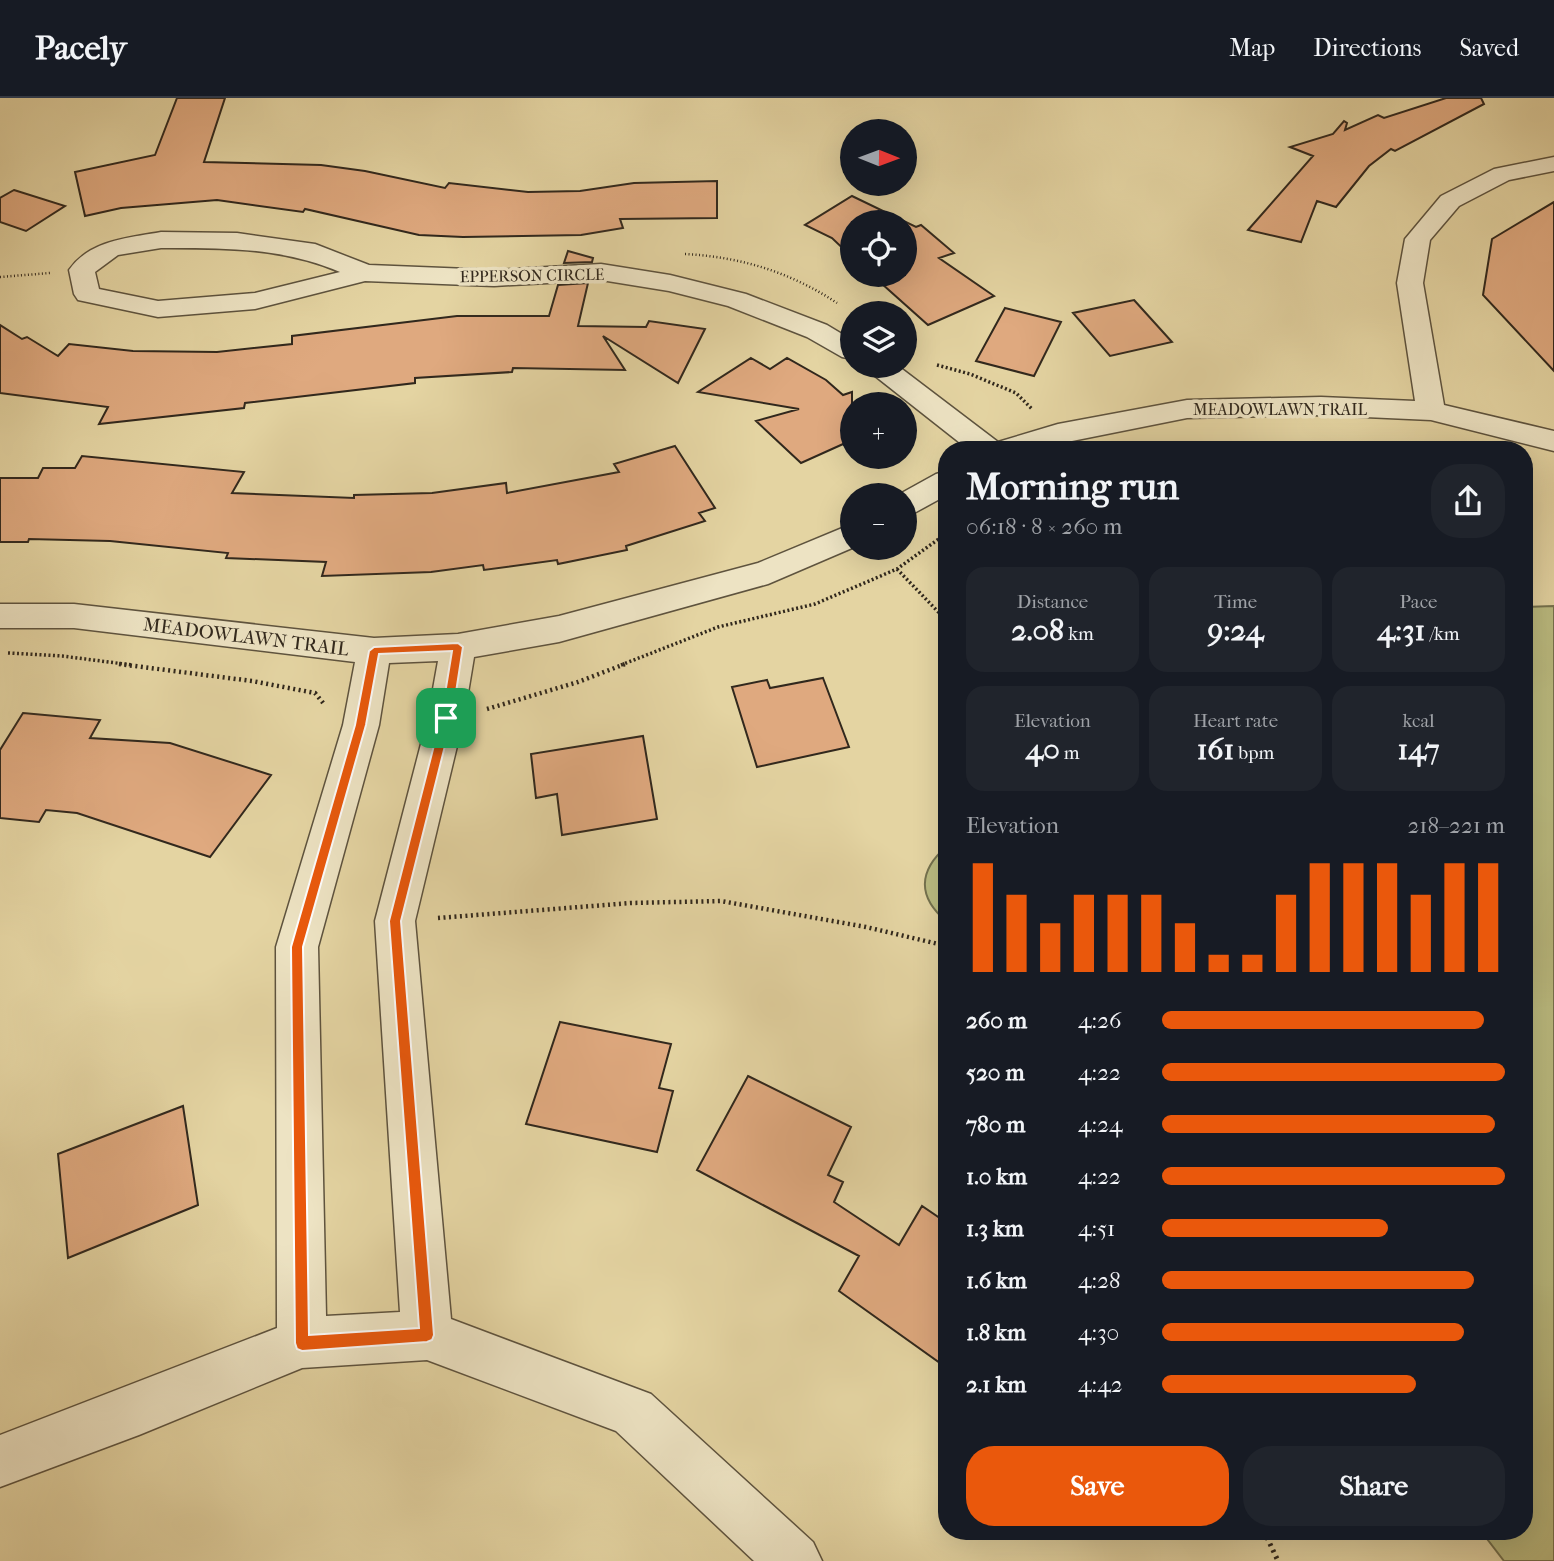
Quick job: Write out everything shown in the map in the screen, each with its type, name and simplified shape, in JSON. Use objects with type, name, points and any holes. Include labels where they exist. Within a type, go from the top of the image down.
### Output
[{"type":"street","points":[[1431,411],[1410,283],[1418,239],[1450,201],[1502,174],[1554,164]]},
{"type":"street","name":"EPPERSON CIRCLE","points":[[365,273],[316,252],[237,240],[161,240],[110,249],[82,270],[87,294],[158,309],[255,301],[365,273],[494,278],[601,272],[656,281],[737,300],[817,331],[840,344]]},
{"type":"street","points":[[896,378],[977,441]]},
{"type":"street","name":"MEADOWLAWN TRAIL","points":[[1035,441],[1058,434],[1187,409],[1321,405],[1431,411],[1554,441]]},
{"type":"street","points":[[917,498],[938,486]]},
{"type":"street","name":"MEADOWLAWN TRAIL","points":[[0,617],[74,616],[374,651],[458,647],[559,629],[768,572],[840,540]]},
{"type":"street","points":[[427,1335],[395,921],[446,718],[458,647]]},
{"type":"street","points":[[302,1343],[297,947],[361,725],[374,651]]},
{"type":"street","points":[[0,1461],[139,1409],[302,1343],[427,1335],[633,1412],[793,1561]]},
{"type":"path","points":[[932,362],[1016,393],[1058,434]]},
{"type":"path","points":[[897,569],[938,612]]},
{"type":"path","points":[[395,921],[631,903],[722,901],[866,927],[938,944]]},
{"type":"path","points":[[1268,1540],[1278,1561]]},
{"type":"green space","points":[[1554,606],[1554,1561],[1504,1561],[1488,1540],[1533,1540],[1533,607]]},
{"type":"green space","points":[[937,855],[938,914],[926,894],[925,884],[926,874]]},
{"type":"building","points":[[177,98],[225,98],[204,162],[321,165],[365,171],[445,188],[449,183],[528,192],[580,191],[634,183],[717,181],[717,218],[620,219],[623,228],[581,235],[463,237],[419,235],[305,209],[303,212],[217,200],[121,208],[85,216],[75,172],[155,155]]},
{"type":"building","points":[[1446,98],[1481,98],[1484,104],[1395,151],[1391,149],[1369,166],[1336,207],[1317,201],[1301,242],[1248,230],[1313,156],[1290,147],[1333,134],[1344,121],[1347,123],[1345,130],[1378,115],[1384,118]]},
{"type":"building","points":[[14,190],[65,206],[26,231],[0,222],[0,198]]},
{"type":"building","points":[[852,196],[881,210],[840,210],[840,246],[832,238],[805,225]]},
{"type":"building","points":[[1554,202],[1554,371],[1483,295],[1492,239]]},
{"type":"building","points":[[921,225],[954,253],[939,258],[994,296],[928,325],[917,315],[917,301],[901,301],[885,287],[917,287],[917,227]]},
{"type":"building","points":[[568,251],[593,258],[592,262],[564,263]]},
{"type":"building","points":[[588,283],[578,326],[646,327],[649,321],[705,329],[678,383],[603,336],[625,370],[513,368],[512,372],[415,378],[415,383],[245,403],[244,408],[99,424],[108,407],[0,393],[0,325],[22,339],[27,337],[58,356],[69,344],[133,351],[217,352],[292,344],[292,336],[457,316],[549,316],[558,285]]},
{"type":"building","points":[[1134,300],[1172,342],[1110,356],[1073,313]]},
{"type":"building","points":[[1005,308],[1061,322],[1034,376],[976,361]]},
{"type":"building","points":[[751,358],[770,369],[787,358],[826,380],[840,392],[840,445],[801,463],[756,421],[799,409],[698,392]]},
{"type":"building","points":[[675,446],[715,508],[699,513],[705,521],[626,546],[627,550],[558,564],[557,560],[484,570],[483,565],[431,572],[322,576],[326,562],[226,558],[228,553],[110,541],[29,539],[28,542],[0,542],[0,478],[38,478],[43,468],[75,468],[82,456],[244,472],[232,493],[354,498],[354,495],[432,493],[506,483],[507,493],[619,472],[614,464]]},
{"type":"building","points":[[823,678],[849,747],[757,767],[732,687],[767,680],[770,688]]},
{"type":"building","points":[[23,713],[100,720],[90,738],[170,743],[271,775],[210,857],[77,813],[46,810],[39,822],[0,818],[0,750]]},
{"type":"building","points":[[643,736],[657,819],[562,835],[557,794],[536,798],[531,754]]},
{"type":"building","points":[[560,1022],[671,1044],[659,1088],[673,1091],[657,1152],[526,1124]]},
{"type":"building","points":[[748,1076],[851,1127],[828,1175],[843,1182],[834,1202],[899,1245],[922,1206],[938,1217],[938,1362],[839,1291],[859,1256],[697,1170]]},
{"type":"building","points":[[183,1106],[198,1205],[68,1258],[58,1154]]},
{"type":"route","points":[[458,647],[446,718],[395,921],[427,1335],[302,1343],[297,947],[361,725],[374,651],[458,647]]}]
